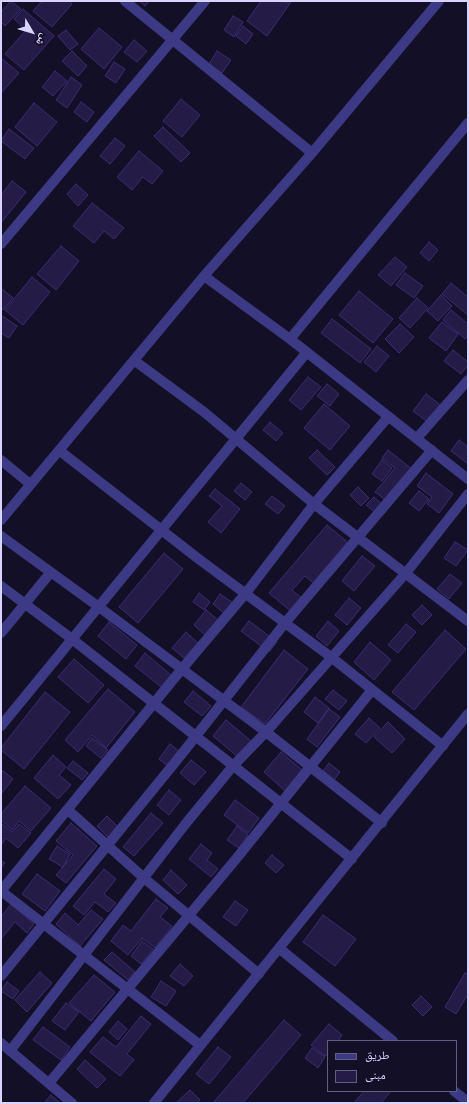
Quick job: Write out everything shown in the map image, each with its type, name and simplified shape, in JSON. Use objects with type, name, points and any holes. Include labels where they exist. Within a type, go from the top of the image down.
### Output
[{"type":"street","points":[[125,1],[174,39],[312,153]]},
{"type":"street","points":[[1,244],[205,1]]},
{"type":"street","points":[[1,520],[135,361],[204,276],[312,153],[439,1]]},
{"type":"street","points":[[290,339],[468,123]]},
{"type":"street","points":[[204,276],[307,352],[468,479]]},
{"type":"street","points":[[1,726],[307,352]]},
{"type":"street","points":[[135,361],[204,412],[314,504],[468,621]]},
{"type":"street","points":[[417,438],[468,380]]},
{"type":"street","points":[[200,1045],[1,891],[116,749],[246,593],[314,504],[388,417]]},
{"type":"street","points":[[1,976],[286,623],[357,537],[432,450]]},
{"type":"street","points":[[60,451],[161,530],[331,657],[443,746]]},
{"type":"street","points":[[1,460],[30,484]]},
{"type":"street","points":[[10,1051],[187,822],[233,766],[266,732],[406,573],[468,494]]},
{"type":"street","points":[[1,536],[266,732],[382,823]]},
{"type":"street","points":[[1,633],[51,572]]},
{"type":"street","points":[[1,586],[72,639],[154,705],[196,736],[352,859]]},
{"type":"street","points":[[49,1084],[94,1027],[128,989],[372,690]]},
{"type":"street","points":[[154,1103],[382,823],[468,714]]},
{"type":"street","points":[[68,810],[144,878],[259,974]]},
{"type":"street","points":[[280,949],[392,1040]]},
{"type":"street","points":[[1,1044],[72,1103]]},
{"type":"street","points":[[455,1092],[468,1102]]},
{"type":"building","points":[[11,1],[21,9],[5,26],[1,22],[1,12]]},
{"type":"building","points":[[42,1],[69,1],[72,4],[52,27],[33,11]]},
{"type":"building","points":[[139,1],[149,1],[145,6]]},
{"type":"building","points":[[261,1],[291,2],[267,36],[247,21]]},
{"type":"building","points":[[23,9],[54,36],[24,70],[5,54],[26,30],[14,19]]},
{"type":"building","points":[[233,16],[243,22],[234,37],[224,30]]},
{"type":"building","points":[[243,26],[253,34],[246,44],[236,36]]},
{"type":"building","points":[[99,28],[122,47],[104,69],[81,49]]},
{"type":"building","points":[[66,30],[78,44],[70,50],[58,36]]},
{"type":"building","points":[[134,40],[147,51],[137,62],[124,52]]},
{"type":"building","points":[[72,51],[87,66],[78,76],[62,61]]},
{"type":"building","points":[[217,51],[231,60],[222,73],[209,64]]},
{"type":"building","points":[[1,58],[19,73],[1,93]]},
{"type":"building","points":[[114,62],[125,69],[116,83],[105,76]]},
{"type":"building","points":[[55,71],[67,81],[53,96],[42,87]]},
{"type":"building","points":[[71,77],[82,85],[67,108],[56,100]]},
{"type":"building","points":[[181,99],[200,115],[182,137],[163,121]]},
{"type":"building","points":[[81,102],[94,112],[87,122],[74,112]]},
{"type":"building","points":[[34,103],[57,122],[37,146],[15,127]]},
{"type":"building","points":[[163,127],[190,153],[181,162],[154,136]]},
{"type":"building","points":[[9,129],[34,148],[25,159],[1,141]]},
{"type":"building","points":[[115,138],[125,146],[110,164],[100,156]]},
{"type":"building","points":[[139,151],[163,171],[152,184],[143,177],[132,190],[117,177]]},
{"type":"building","points":[[12,181],[26,192],[1,223],[1,195]]},
{"type":"building","points":[[76,184],[88,195],[78,206],[67,194]]},
{"type":"building","points":[[92,203],[124,228],[114,239],[104,231],[94,243],[73,226]]},
{"type":"building","points":[[429,242],[438,250],[429,261],[420,253]]},
{"type":"building","points":[[61,246],[79,261],[56,290],[37,274]]},
{"type":"building","points":[[395,257],[407,267],[391,286],[378,275]]},
{"type":"building","points":[[405,273],[423,286],[414,298],[396,285]]},
{"type":"building","points":[[32,277],[50,292],[23,325],[5,310]]},
{"type":"building","points":[[451,283],[468,297],[468,315],[442,294]]},
{"type":"building","points":[[1,288],[13,298],[3,310],[1,308]]},
{"type":"building","points":[[359,291],[393,319],[373,343],[339,315]]},
{"type":"building","points":[[441,295],[452,306],[438,321],[427,311]]},
{"type":"building","points":[[417,298],[428,308],[410,328],[399,318]]},
{"type":"building","points":[[451,310],[468,324],[468,335],[465,339],[443,320]]},
{"type":"building","points":[[1,315],[17,326],[9,338],[1,333]]},
{"type":"building","points":[[332,319],[371,349],[360,363],[321,333]]},
{"type":"building","points":[[442,322],[458,334],[446,351],[429,338]]},
{"type":"building","points":[[400,324],[414,337],[399,353],[385,339]]},
{"type":"building","points":[[377,346],[389,356],[376,372],[364,362]]},
{"type":"building","points":[[453,350],[468,362],[468,365],[461,374],[444,361]]},
{"type":"building","points":[[308,377],[321,387],[301,410],[289,400]]},
{"type":"building","points":[[327,384],[339,394],[330,406],[317,396]]},
{"type":"building","points":[[426,394],[443,407],[429,423],[413,411]]},
{"type":"building","points":[[324,404],[350,426],[330,450],[304,428]]},
{"type":"building","points":[[270,422],[283,433],[276,441],[263,430]]},
{"type":"building","points":[[459,440],[468,447],[468,464],[451,451]]},
{"type":"building","points":[[317,450],[335,467],[327,475],[309,458]]},
{"type":"building","points":[[388,450],[413,470],[387,501],[375,492],[395,468],[382,458]]},
{"type":"building","points":[[382,460],[392,468],[382,481],[372,474]]},
{"type":"building","points":[[426,473],[453,494],[439,513],[427,504],[432,497],[417,486]]},
{"type":"building","points":[[241,483],[252,492],[245,500],[234,491]]},
{"type":"building","points":[[358,487],[369,498],[361,506],[350,495]]},
{"type":"building","points":[[215,489],[240,509],[221,533],[208,522],[222,506],[209,496]]},
{"type":"building","points":[[419,491],[429,499],[419,511],[409,503]]},
{"type":"building","points":[[272,496],[285,506],[278,514],[265,504]]},
{"type":"building","points":[[374,497],[386,508],[379,516],[366,505]]},
{"type":"building","points":[[327,525],[351,545],[317,586],[305,576],[292,590],[304,600],[293,613],[269,593]]},
{"type":"building","points":[[455,542],[468,550],[456,566],[444,558]]},
{"type":"building","points":[[164,553],[183,569],[138,623],[119,607]]},
{"type":"building","points":[[362,556],[375,566],[354,591],[342,581]]},
{"type":"building","points":[[450,574],[462,583],[449,599],[437,589]]},
{"type":"building","points":[[199,593],[210,602],[204,610],[193,602]]},
{"type":"building","points":[[220,594],[233,603],[225,614],[213,604]]},
{"type":"building","points":[[349,598],[361,608],[347,625],[335,615]]},
{"type":"building","points":[[422,605],[432,615],[422,625],[412,615]]},
{"type":"building","points":[[206,610],[218,620],[205,635],[194,625]]},
{"type":"building","points":[[249,621],[277,642],[269,652],[241,631]]},
{"type":"building","points":[[328,621],[339,631],[327,646],[316,636]]},
{"type":"building","points":[[109,622],[137,645],[126,659],[98,636]]},
{"type":"building","points":[[406,624],[416,632],[398,653],[388,645]]},
{"type":"building","points":[[445,630],[466,649],[414,710],[392,692]]},
{"type":"building","points":[[186,632],[198,643],[184,658],[172,648]]},
{"type":"building","points":[[370,642],[391,660],[374,680],[354,662]]},
{"type":"building","points":[[284,650],[308,669],[265,724],[241,707]]},
{"type":"building","points":[[145,653],[171,675],[161,687],[135,666]]},
{"type":"building","points":[[74,659],[104,685],[88,703],[58,677]]},
{"type":"building","points":[[108,689],[135,712],[106,748],[92,735],[78,752],[65,740]]},
{"type":"building","points":[[333,690],[347,701],[339,710],[325,699]]},
{"type":"building","points":[[193,691],[211,706],[202,716],[184,702]]},
{"type":"building","points":[[45,692],[70,712],[24,769],[1,750],[1,748]]},
{"type":"building","points":[[315,697],[329,708],[318,723],[304,712]]},
{"type":"building","points":[[329,709],[340,717],[317,747],[307,739]]},
{"type":"building","points":[[369,718],[380,728],[366,743],[355,734]]},
{"type":"building","points":[[226,720],[251,741],[238,757],[213,736]]},
{"type":"building","points":[[388,722],[405,739],[392,753],[374,737]]},
{"type":"building","points":[[92,738],[108,750],[101,758],[86,746]]},
{"type":"building","points":[[170,744],[184,755],[173,770],[159,759]]},
{"type":"building","points":[[281,752],[302,770],[285,791],[264,772]]},
{"type":"building","points":[[53,755],[66,767],[59,775],[71,785],[58,799],[34,778]]},
{"type":"building","points":[[191,760],[206,772],[194,785],[180,773]]},
{"type":"building","points":[[73,761],[88,773],[82,780],[67,768]]},
{"type":"building","points":[[329,763],[340,772],[332,783],[320,775]]},
{"type":"building","points":[[3,771],[13,779],[1,794],[1,774]]},
{"type":"building","points":[[25,786],[51,808],[31,831],[19,821],[12,830],[1,820],[1,814]]},
{"type":"building","points":[[169,790],[181,800],[169,815],[157,805]]},
{"type":"building","points":[[235,800],[259,818],[248,833],[224,815]]},
{"type":"building","points":[[151,813],[163,823],[134,856],[123,847]]},
{"type":"building","points":[[107,816],[118,827],[108,837],[97,826]]},
{"type":"building","points":[[1,823],[12,832],[19,824],[31,833],[18,848],[6,838],[1,845]]},
{"type":"building","points":[[71,823],[97,846],[66,883],[56,875],[73,855],[56,841]]},
{"type":"building","points":[[237,826],[248,835],[239,848],[227,840]]},
{"type":"building","points":[[201,844],[212,853],[207,860],[218,869],[211,877],[189,859]]},
{"type":"building","points":[[57,846],[70,854],[63,867],[49,859]]},
{"type":"building","points":[[272,855],[284,865],[276,873],[265,863]]},
{"type":"building","points":[[1,860],[5,863],[1,868]]},
{"type":"building","points":[[104,869],[116,879],[104,894],[116,903],[108,912],[95,902],[84,915],[73,906]]},
{"type":"building","points":[[171,870],[187,885],[178,894],[163,880]]},
{"type":"building","points":[[37,874],[60,891],[45,911],[22,894]]},
{"type":"building","points":[[156,899],[168,908],[160,917],[172,926],[155,948],[142,938],[128,955],[111,941],[123,925],[131,931]]},
{"type":"building","points":[[235,901],[248,910],[236,926],[223,917]]},
{"type":"building","points":[[11,904],[34,924],[27,933],[15,922],[1,939],[1,917]]},
{"type":"building","points":[[91,910],[103,919],[80,946],[56,924],[65,913],[78,925]]},
{"type":"building","points":[[323,915],[356,939],[335,966],[303,942]]},
{"type":"building","points":[[142,941],[153,949],[141,964],[131,956]]},
{"type":"building","points":[[112,952],[135,972],[128,980],[104,960]]},
{"type":"building","points":[[180,964],[193,976],[184,986],[170,976]]},
{"type":"building","points":[[40,972],[52,983],[27,1012],[15,1000]]},
{"type":"building","points":[[465,973],[468,975],[468,994],[456,1014],[445,1007]]},
{"type":"building","points":[[94,975],[115,992],[91,1021],[69,1003]]},
{"type":"building","points":[[161,981],[176,991],[166,1006],[151,997]]},
{"type":"building","points":[[7,982],[19,991],[13,999],[1,991]]},
{"type":"building","points":[[421,996],[432,1007],[423,1016],[412,1005]]},
{"type":"building","points":[[66,1003],[79,1012],[65,1030],[52,1021]]},
{"type":"building","points":[[141,1016],[151,1024],[127,1054],[134,1060],[120,1076],[90,1052],[103,1037],[116,1047]]},
{"type":"building","points":[[284,1020],[301,1035],[243,1103],[213,1103]]},
{"type":"building","points":[[118,1021],[127,1029],[118,1040],[109,1032]]},
{"type":"building","points":[[329,1024],[342,1035],[339,1040],[327,1040],[327,1054],[325,1056],[311,1045]]},
{"type":"building","points":[[43,1027],[70,1047],[61,1060],[33,1040]]},
{"type":"building","points":[[218,1047],[231,1057],[209,1084],[196,1074]]},
{"type":"building","points":[[312,1048],[325,1057],[318,1068],[305,1058]]},
{"type":"building","points":[[85,1060],[106,1079],[97,1088],[77,1069]]},
{"type":"building","points":[[190,1090],[200,1100],[197,1103],[176,1103]]},
{"type":"building","points":[[363,1092],[390,1092],[381,1103],[354,1103]]},
{"type":"building","points":[[51,1095],[60,1103],[44,1103]]}]
